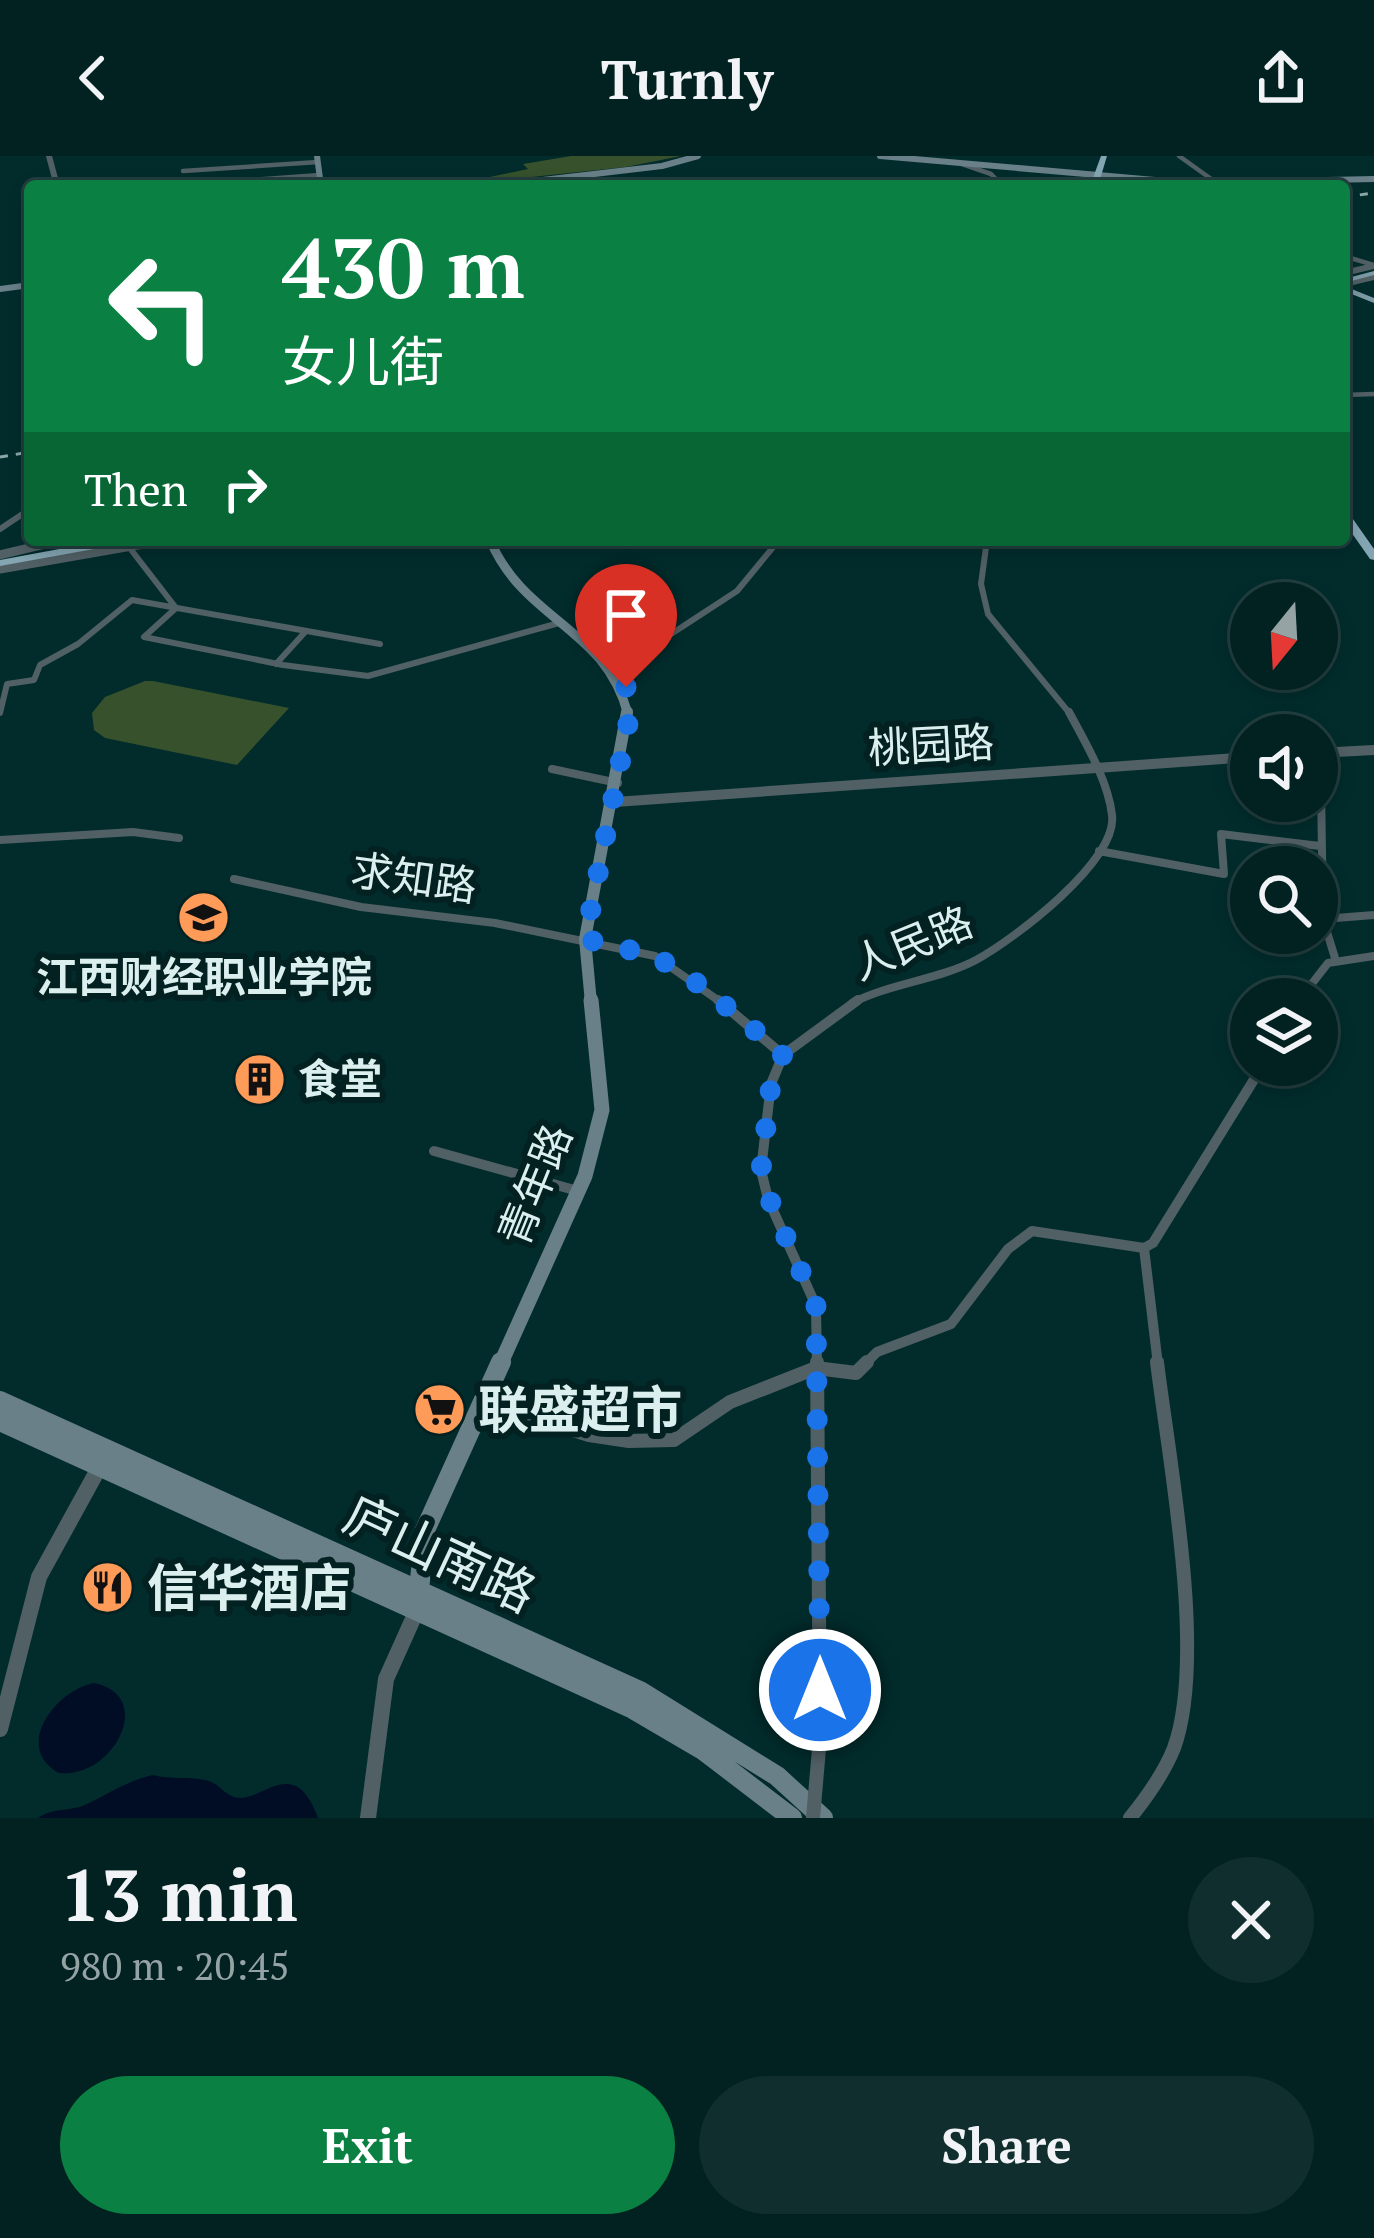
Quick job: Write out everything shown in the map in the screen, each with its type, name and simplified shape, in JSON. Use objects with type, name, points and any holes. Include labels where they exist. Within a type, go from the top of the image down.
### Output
[{"type":"highway","points":[[1099,179],[1107,156]]},
{"type":"highway","points":[[1350,523],[1374,557]]},
{"type":"highway","points":[[0,561],[69,546]]},
{"type":"highway","points":[[0,561],[107,546]]},
{"type":"main road","points":[[528,180],[662,166],[698,156]]},
{"type":"main road","points":[[880,156],[1129,180]]},
{"type":"main road","points":[[895,156],[1099,179]]},
{"type":"main road","points":[[318,159],[320,180]]},
{"type":"main road","points":[[1312,180],[1374,178]]},
{"type":"main road","points":[[493,546],[509,581],[616,670]]},
{"type":"main road","name":"青年路","points":[[418,1600],[425,1530],[578,1191],[602,1110],[585,939],[629,719],[626,687],[616,670]]},
{"type":"main road","name":"庐山南路","points":[[0,1401],[418,1600],[633,1709],[703,1750],[792,1818]]},
{"type":"main road","name":"庐山南路","points":[[0,1421],[640,1691],[777,1776],[823,1818]]},
{"type":"street","points":[[1179,156],[1214,180]]},
{"type":"street","points":[[183,171],[318,159]]},
{"type":"street","points":[[961,164],[998,180]]},
{"type":"street","points":[[252,180],[320,175]]},
{"type":"street","points":[[0,561],[44,546]]},
{"type":"street","points":[[130,546],[176,608]]},
{"type":"street","points":[[616,670],[737,591],[774,546]]},
{"type":"street","points":[[986,546],[981,584],[988,614],[1018,655],[1065,704],[1096,768],[1112,815],[1110,835],[1099,851],[1224,874],[1221,834],[1320,846],[1320,822]]},
{"type":"street","points":[[0,713],[8,684],[34,680],[40,665],[78,644],[132,600],[380,644]]},
{"type":"street","points":[[176,608],[144,637],[276,664],[368,676],[559,622]]},
{"type":"street","points":[[276,664],[307,631]]},
{"type":"street","points":[[1338,752],[1374,750]]},
{"type":"street","name":"桃园路","points":[[615,802],[1230,758]]},
{"type":"street","points":[[552,770],[619,783]]},
{"type":"street","points":[[0,840],[133,832],[179,838]]},
{"type":"street","name":"人民路","points":[[783,1054],[846,1006],[872,993],[972,962],[1079,879],[1099,851]]},
{"type":"street","name":"求知路","points":[[234,880],[361,907],[585,939],[655,956],[703,987],[783,1054]]},
{"type":"street","points":[[1338,918],[1374,915]]},
{"type":"street","points":[[1334,954],[1335,958]]},
{"type":"street","points":[[1311,978],[1335,958],[1374,956]]},
{"type":"street","points":[[783,1054],[771,1084],[761,1170],[816,1306],[820,1737],[813,1818]]},
{"type":"street","points":[[482,1402],[590,1435],[629,1442],[674,1440],[730,1402],[816,1368],[856,1373],[877,1352],[952,1324],[1008,1249],[1032,1231],[1144,1248],[1153,1243],[1250,1086]]},
{"type":"street","points":[[434,1150],[578,1191]]},
{"type":"street","points":[[1130,1818],[1150,1793],[1174,1747],[1184,1704],[1186,1610],[1144,1248]]},
{"type":"street","points":[[0,1729],[39,1577],[100,1466]]},
{"type":"street","name":"青年路","points":[[368,1818],[386,1679],[418,1600]]},
{"type":"green space","points":[[571,156],[681,156],[626,167],[476,180],[528,169],[523,164]]},
{"type":"green space","points":[[145,681],[289,708],[237,765],[105,738],[94,730],[92,713],[105,697]]},
{"type":"water","points":[[94,1683],[113,1691],[123,1703],[120,1735],[96,1763],[59,1773],[45,1762],[39,1735],[66,1696]]},
{"type":"water","points":[[153,1775],[209,1781],[234,1797],[288,1784],[309,1798],[318,1818],[38,1818],[81,1806]]},
{"type":"railway","points":[[1350,196],[1374,193]]},
{"type":"railway","points":[[0,457],[24,453]]},
{"type":"place","name":"江西财经职业学院","points":[[204,918]]},
{"type":"place","name":"食堂","points":[[259,1079]]},
{"type":"place","name":"联盛超市","points":[[439,1410]]},
{"type":"place","name":"信华酒店","points":[[108,1588]]},
{"type":"route","points":[[626,687],[629,719],[585,939],[655,956],[703,987],[783,1054],[771,1084],[761,1170],[816,1306],[820,1690]]}]
